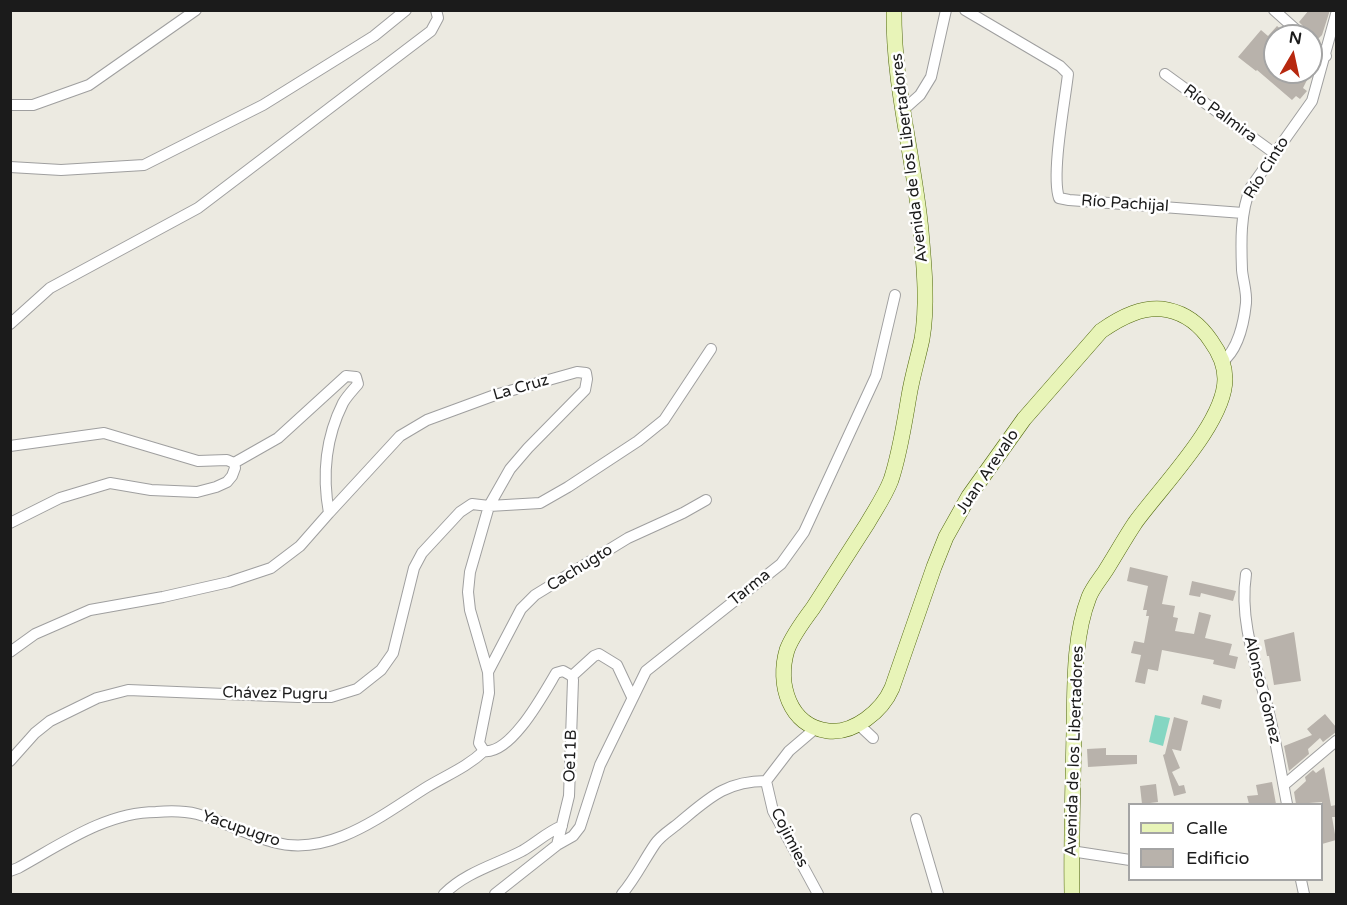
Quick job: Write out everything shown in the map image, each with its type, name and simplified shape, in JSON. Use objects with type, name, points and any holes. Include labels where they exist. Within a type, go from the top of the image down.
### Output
[{"type":"street","points":[[10,167],[61,170],[144,165],[263,105],[374,36],[406,10]]},
{"type":"street","points":[[10,324],[50,288],[198,208],[431,31],[438,18],[436,10]]},
{"type":"street","name":"Avenida de los Libertadores","points":[[816,728],[799,717],[791,707],[786,695],[783,675],[788,648],[872,516],[890,483],[900,448],[913,374],[922,339],[925,296],[921,229],[902,111],[894,10]]},
{"type":"street","points":[[902,111],[920,95],[931,77],[946,10]]},
{"type":"street","name":"Río Pachijal","points":[[964,10],[1060,66],[1068,74],[1058,165],[1059,198],[1244,213]]},
{"type":"street","points":[[1274,10],[1290,24]]},
{"type":"street","points":[[10,105],[33,105],[90,85],[193,11]]},
{"type":"street","name":"Río Cinto","points":[[1222,362],[1234,349],[1246,301],[1242,271],[1245,201],[1251,187],[1312,101],[1336,14]]},
{"type":"street","points":[[1323,54],[1326,57]]},
{"type":"street","name":"Río Palmira","points":[[1165,74],[1274,153]]},
{"type":"street","name":"Tarma","points":[[495,894],[557,845],[573,836],[580,827],[600,765],[646,671],[781,564],[804,532],[876,376],[895,295]]},
{"type":"street","name":"Juan Arevalo","points":[[816,728],[839,731],[858,723],[876,712],[889,694],[946,537],[980,478],[1024,419],[1094,338],[1124,316],[1150,309],[1167,310],[1185,316],[1200,327],[1214,345],[1222,362]]},
{"type":"street","name":"Chávez Pugru","points":[[10,761],[35,733],[50,721],[97,698],[128,690],[331,697],[357,689],[381,670],[393,653],[414,568],[422,553],[460,512],[472,504],[489,506],[540,503],[638,441],[664,420],[711,349]]},
{"type":"street","name":"Avenida de los Libertadores","points":[[1072,894],[1071,850],[1076,679],[1080,635],[1090,596],[1135,523],[1207,428],[1224,388],[1222,362]]},
{"type":"street","name":"La Cruz","points":[[328,513],[400,436],[427,420],[495,395],[577,372],[586,374],[585,390],[510,469],[489,506]]},
{"type":"street","points":[[10,652],[35,634],[90,610],[229,582],[271,568],[300,546],[328,513],[325,494],[330,436],[344,400],[357,384],[356,377],[345,376],[278,438],[234,463]]},
{"type":"street","points":[[10,446],[104,433],[198,461],[227,460],[234,463]]},
{"type":"street","points":[[10,523],[60,498],[110,483],[162,491],[196,492],[216,487],[227,482],[232,476],[234,463]]},
{"type":"street","name":"Cachugto","points":[[488,672],[521,609],[536,595],[628,538],[706,500]]},
{"type":"street","points":[[484,751],[478,743],[489,693],[488,672],[470,610],[468,592],[470,572],[489,506]]},
{"type":"street","name":"Alonso Gómez","points":[[1246,574],[1244,609],[1248,638],[1272,724],[1287,803]]},
{"type":"street","name":"Yacupugro","points":[[10,871],[79,834],[118,818],[154,812],[195,814],[274,843],[295,846],[312,845],[356,831],[430,785],[471,764],[484,751],[497,750],[515,734],[556,673],[568,673],[599,654],[617,665],[632,697]]},
{"type":"street","name":"Oe11B","points":[[557,845],[569,796],[568,673]]},
{"type":"street","points":[[858,723],[873,738]]},
{"type":"street","points":[[622,894],[631,884],[657,841],[712,795],[729,786],[748,781],[766,781],[789,751],[816,728]]},
{"type":"street","points":[[1284,785],[1336,741]]},
{"type":"street","name":"Cojimies","points":[[766,781],[773,811],[818,894]]},
{"type":"street","points":[[916,819],[938,894]]},
{"type":"street","points":[[444,894],[462,878],[523,850],[549,831],[562,826]]},
{"type":"street","points":[[1071,850],[1128,860]]},
{"type":"shaded area","points":[[1155,715],[1170,718],[1163,746],[1149,742]]},
{"type":"building","points":[[1309,10],[1330,10],[1323,32],[1323,24],[1301,24],[1299,22]]},
{"type":"building","points":[[1261,30],[1263,32],[1263,75],[1238,57]]},
{"type":"building","points":[[1273,84],[1305,84],[1303,88],[1307,91],[1300,99],[1296,96],[1292,100]]},
{"type":"building","points":[[1130,567],[1168,576],[1162,604],[1175,606],[1173,617],[1178,618],[1175,631],[1194,634],[1199,612],[1211,615],[1205,638],[1232,644],[1229,655],[1238,657],[1235,669],[1213,664],[1214,660],[1162,650],[1158,671],[1148,669],[1145,684],[1135,682],[1141,655],[1131,653],[1134,641],[1144,643],[1149,616],[1146,616],[1147,610],[1143,610],[1148,586],[1127,581]]},
{"type":"building","points":[[1192,581],[1236,591],[1233,601],[1201,593],[1200,597],[1189,595]]},
{"type":"building","points":[[1294,632],[1301,681],[1274,685],[1264,640]]},
{"type":"building","points":[[1203,695],[1222,700],[1220,709],[1201,704]]},
{"type":"building","points":[[1325,714],[1336,727],[1336,732],[1323,742],[1320,738],[1308,749],[1309,754],[1289,771],[1284,746],[1312,735],[1307,729]]},
{"type":"building","points":[[1174,717],[1188,721],[1181,751],[1172,749],[1180,768],[1172,772],[1179,786],[1184,785],[1186,793],[1174,796],[1163,755]]},
{"type":"building","points":[[1106,748],[1106,755],[1137,755],[1137,764],[1088,767],[1087,749]]},
{"type":"building","points":[[1324,767],[1331,806],[1336,805],[1336,817],[1332,817],[1336,840],[1323,844],[1323,803],[1296,803],[1294,792],[1306,781],[1305,777],[1313,770],[1316,773]]},
{"type":"building","points":[[1272,782],[1276,803],[1249,803],[1247,796],[1258,795],[1256,785]]},
{"type":"building","points":[[1156,784],[1158,802],[1142,803],[1140,786]]}]
